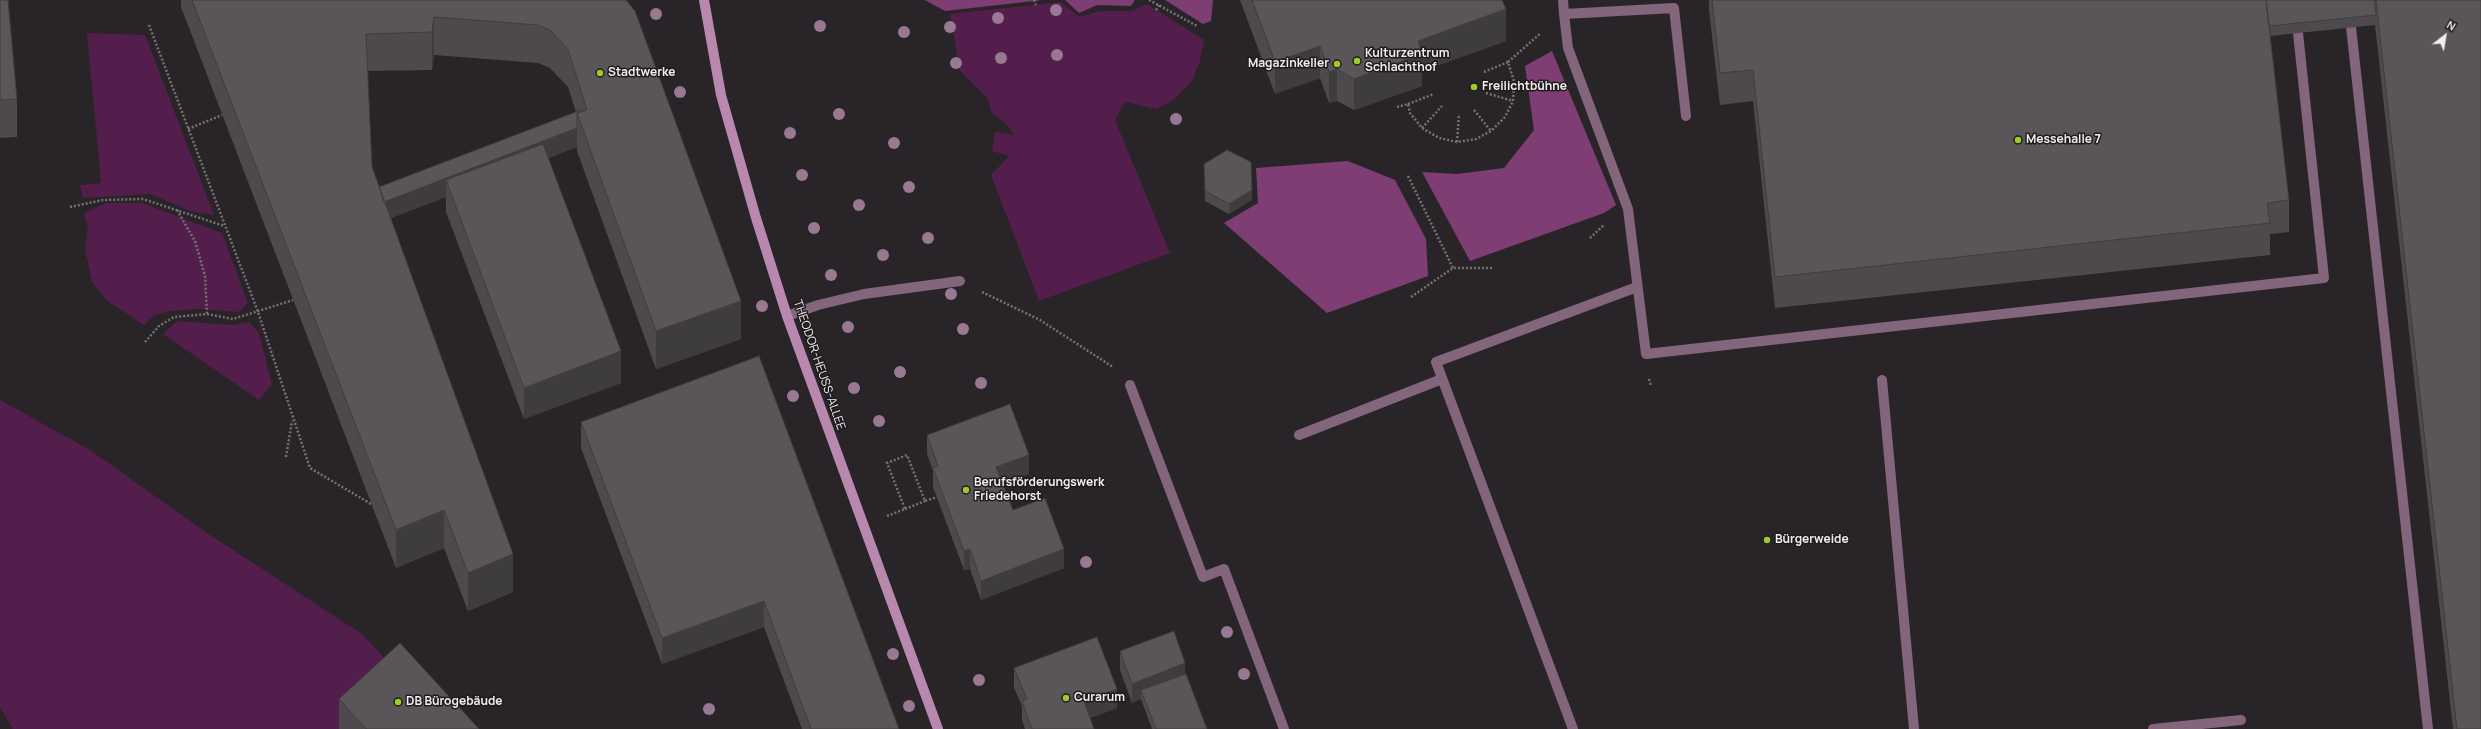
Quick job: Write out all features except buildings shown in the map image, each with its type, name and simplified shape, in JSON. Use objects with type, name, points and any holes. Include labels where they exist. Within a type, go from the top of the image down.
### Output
[{"type":"street","name":"THEODOR-HEUSS-ALLEE","points":[[704,0],[721,95],[756,218],[787,316],[862,526],[938,729]]},
{"type":"lane","points":[[1563,0],[1568,48],[1628,209],[1646,354],[2324,278],[2298,33]]},
{"type":"lane","points":[[1564,14],[1674,8],[1686,116]]},
{"type":"lane","points":[[2351,27],[2428,729]]},
{"type":"lane","points":[[787,316],[818,305],[864,294],[960,281]]},
{"type":"lane","points":[[1573,729],[1436,362],[1637,286]]},
{"type":"lane","points":[[1299,435],[1442,379]]},
{"type":"lane","points":[[1882,380],[1914,729]]},
{"type":"lane","points":[[1130,385],[1203,577],[1224,569],[1284,729]]},
{"type":"lane","points":[[2153,729],[2241,720]]},
{"type":"path","points":[[1034,0],[1036,5]]},
{"type":"path","points":[[1149,0],[1197,26]]},
{"type":"path","points":[[1156,10],[1159,5]]},
{"type":"path","points":[[149,25],[224,226],[258,312],[292,420],[310,468],[371,504]]},
{"type":"path","points":[[1484,72],[1508,62],[1537,37]]},
{"type":"path","points":[[1408,104],[1410,113],[1422,128],[1439,138],[1457,142],[1476,139],[1491,131],[1505,118],[1513,101],[1514,81],[1508,62]]},
{"type":"path","points":[[1486,93],[1513,101]]},
{"type":"path","points":[[1397,107],[1434,94]]},
{"type":"path","points":[[1422,128],[1442,106]]},
{"type":"path","points":[[1474,110],[1491,131]]},
{"type":"path","points":[[1457,142],[1459,114]]},
{"type":"path","points":[[188,129],[222,115]]},
{"type":"path","points":[[1408,176],[1453,268]]},
{"type":"path","points":[[70,207],[103,200],[143,199],[202,220],[224,226]]},
{"type":"path","points":[[177,210],[194,241],[205,276],[207,314]]},
{"type":"path","points":[[1411,297],[1453,268],[1494,268]]},
{"type":"path","points":[[960,281],[1040,320],[1126,375],[1130,385]]},
{"type":"path","points":[[145,342],[159,326],[174,317],[207,314],[233,318],[258,312],[293,300]]},
{"type":"path","points":[[286,457],[292,420]]},
{"type":"path","points":[[905,509],[887,463],[907,455],[925,501]]},
{"type":"path","points":[[862,526],[937,497]]},
{"type":"shaded area","points":[[925,0],[1043,0],[945,11]]},
{"type":"shaded area","points":[[1065,0],[1135,0],[1131,6],[1097,5],[1079,13]]},
{"type":"shaded area","points":[[1165,0],[1213,0],[1211,21],[1203,24]]},
{"type":"shaded area","points":[[1061,2],[1079,17],[1100,11],[1132,11],[1147,4],[1204,40],[1200,61],[1192,81],[1172,101],[1156,109],[1125,102],[1115,120],[1170,253],[1039,301],[991,175],[1009,156],[992,151],[995,132],[1015,135],[1006,124],[991,112],[988,99],[960,71],[950,14]]},
{"type":"shaded area","points":[[87,33],[145,35],[214,215],[191,211],[150,194],[83,198],[80,185],[101,183]]},
{"type":"shaded area","points":[[1552,51],[1616,205],[1604,213],[1470,261],[1422,172],[1457,174],[1504,168],[1534,130],[1525,66]]},
{"type":"shaded area","points":[[1348,161],[1395,180],[1426,239],[1428,276],[1327,313],[1224,223],[1258,203],[1256,168]]},
{"type":"shaded area","points":[[106,203],[142,203],[222,233],[248,303],[239,312],[198,309],[171,311],[155,315],[144,325],[106,300],[92,282],[85,248],[88,229],[84,213]]},
{"type":"shaded area","points":[[177,321],[232,325],[249,322],[259,333],[272,384],[259,400],[163,334]]},
{"type":"shaded area","points":[[0,400],[90,450],[207,533],[362,634],[400,675],[341,729],[13,729],[0,707]]},
{"type":"place","name":"Kulturzentrum Schlachthof","points":[[1357,61]]},
{"type":"place","name":"Magazinkeller","points":[[1337,64]]},
{"type":"place","name":"Stadtwerke","points":[[600,73]]},
{"type":"place","name":"Freilichtbühne","points":[[1474,87]]},
{"type":"place","name":"Messehalle 7","points":[[2018,140]]},
{"type":"place","name":"Berufsförderungswerk Friedehorst","points":[[966,490]]},
{"type":"place","name":"Bürgerweide","points":[[1767,540]]},
{"type":"place","name":"Curarum","points":[[1066,698]]},
{"type":"place","name":"DB Bürogebäude","points":[[398,702]]}]
